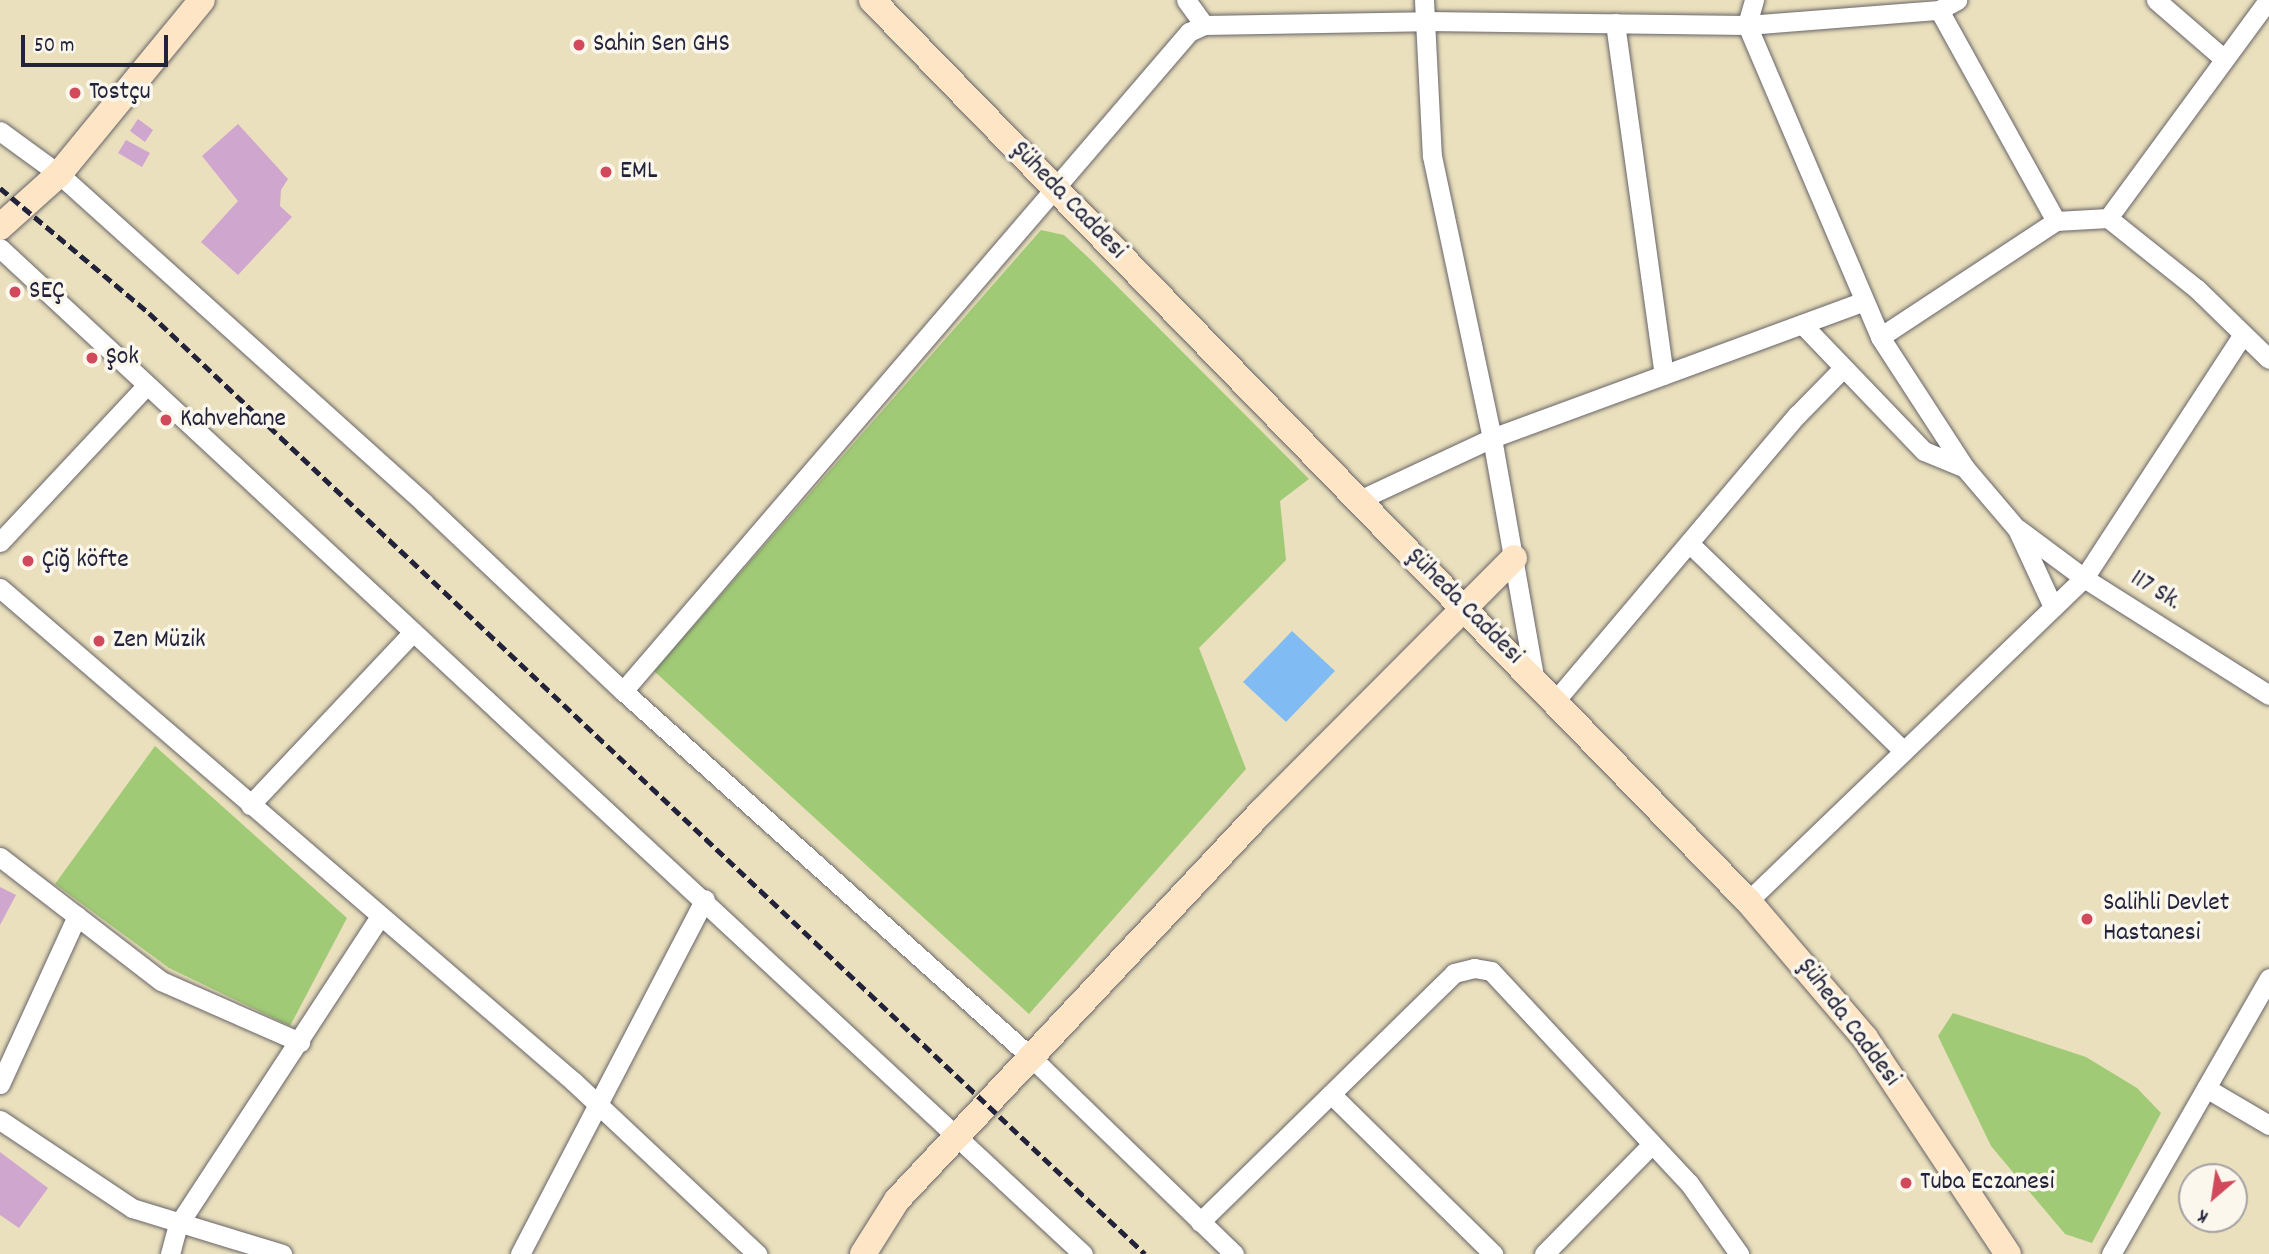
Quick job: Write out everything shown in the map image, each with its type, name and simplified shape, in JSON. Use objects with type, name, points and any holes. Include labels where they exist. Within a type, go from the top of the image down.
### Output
[{"type":"main road","points":[[0,227],[59,174],[202,0]]},
{"type":"main road","name":"Şüheda Caddesi","points":[[872,0],[1534,677],[1748,901],[1865,1038],[2008,1254]]},
{"type":"main road","points":[[863,1254],[897,1200],[1033,1059],[1262,810],[1466,610],[1514,558]]},
{"type":"street","points":[[1186,0],[1204,25]]},
{"type":"street","points":[[1424,0],[1432,156],[1492,438],[1534,677]]},
{"type":"street","points":[[1754,0],[1747,25],[1880,337],[1965,468],[2017,529],[2053,607]]},
{"type":"street","points":[[2156,0],[2223,58]]},
{"type":"street","points":[[2108,218],[2268,0]]},
{"type":"street","points":[[623,691],[1189,32],[1204,25],[1425,21],[1747,25],[1948,5],[2056,221]]},
{"type":"street","points":[[1615,23],[1664,375]]},
{"type":"street","points":[[0,131],[59,174],[424,503],[623,691],[1033,1059],[1234,1254]]},
{"type":"street","points":[[1880,337],[2056,221],[2108,218],[2197,289],[2242,336],[2269,359]]},
{"type":"street","points":[[0,248],[705,899],[1083,1254]]},
{"type":"street","points":[[1359,500],[1492,438],[1864,301]]},
{"type":"street","points":[[1802,324],[1924,451],[1965,468]]},
{"type":"street","points":[[1748,901],[2084,578],[2242,336]]},
{"type":"street","points":[[1555,701],[1843,368]]},
{"type":"street","points":[[0,542],[147,385]]},
{"type":"street","name":"117 Sk.","points":[[2017,529],[2084,578],[2269,695]]},
{"type":"street","points":[[1689,543],[1904,751]]},
{"type":"street","points":[[0,588],[596,1104],[757,1254]]},
{"type":"street","points":[[250,805],[414,632]]},
{"type":"street","points":[[0,856],[161,981],[300,1042]]},
{"type":"street","points":[[520,1254],[705,899]]},
{"type":"street","points":[[0,1084],[77,916]]},
{"type":"street","points":[[170,1254],[178,1225],[380,916]]},
{"type":"street","points":[[1200,1222],[1454,973],[1474,968],[1491,971],[1689,1183],[1739,1254]]},
{"type":"street","points":[[2111,1254],[2269,978]]},
{"type":"street","points":[[2206,1088],[2269,1125]]},
{"type":"street","points":[[1331,1094],[1493,1254]]},
{"type":"street","points":[[0,1120],[132,1208],[178,1225],[282,1254]]},
{"type":"street","points":[[1544,1254],[1652,1144]]},
{"type":"green space","points":[[1041,230],[1064,235],[1091,260],[1309,479],[1280,501],[1286,560],[1199,648],[1246,769],[1029,1014],[654,671]]},
{"type":"green space","points":[[155,746],[347,918],[290,1026],[169,968],[55,884]]},
{"type":"green space","points":[[1953,1013],[2086,1057],[2137,1088],[2161,1113],[2092,1243],[2065,1234],[1991,1146],[1938,1036]]},
{"type":"water","points":[[1292,631],[1335,671],[1286,722],[1243,682]]},
{"type":"building","points":[[138,119],[153,130],[145,142],[130,131]]},
{"type":"building","points":[[238,124],[288,179],[281,190],[280,206],[292,217],[238,275],[201,242],[238,201],[202,156]]},
{"type":"building","points":[[126,140],[150,153],[142,167],[118,153]]},
{"type":"building","points":[[0,887],[16,895],[0,925]]},
{"type":"building","points":[[0,1152],[48,1188],[19,1228],[0,1215]]},
{"type":"railway","points":[[0,188],[149,313],[1145,1254]]},
{"type":"place","name":"Sahin Sen GHS","points":[[579,45]]},
{"type":"place","name":"Tostçu","points":[[75,93]]},
{"type":"place","name":"EML","points":[[606,172]]},
{"type":"place","name":"SEÇ","points":[[15,292]]},
{"type":"place","name":"Şok","points":[[92,358]]},
{"type":"place","name":"Kahvehane","points":[[166,420]]},
{"type":"place","name":"Çiğ köfte","points":[[28,561]]},
{"type":"place","name":"Zen Müzik","points":[[99,641]]},
{"type":"place","name":"Salihli Devlet Hastanesi","points":[[2087,919]]},
{"type":"place","name":"Tuba Eczanesi","points":[[1906,1183]]}]
